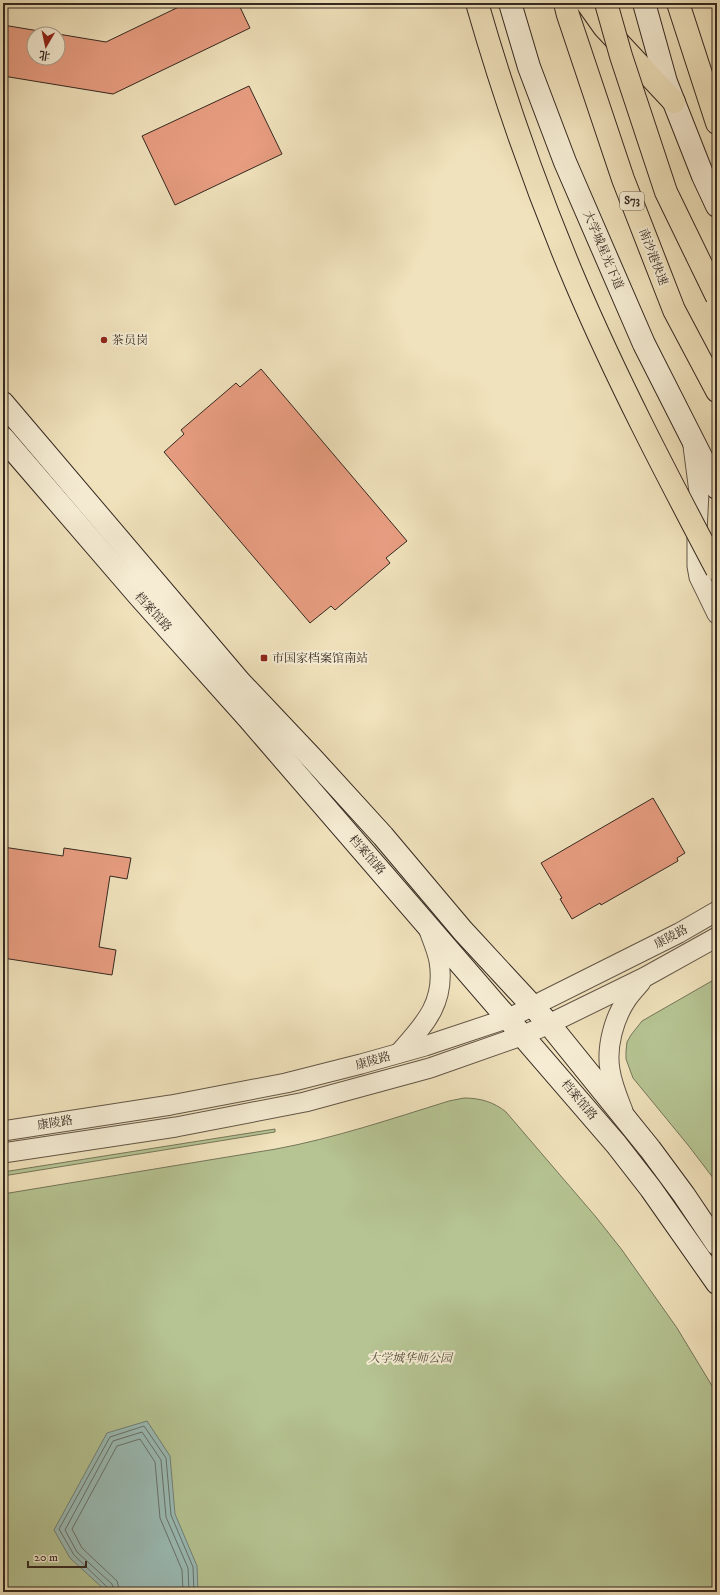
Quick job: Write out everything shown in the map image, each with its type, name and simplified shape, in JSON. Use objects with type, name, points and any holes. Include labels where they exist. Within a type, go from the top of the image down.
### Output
[{"type":"main road","points":[[478,3],[493,57],[517,130],[544,204],[575,281],[632,404],[717,570]]},
{"type":"main road","name":"大学城星光下道","points":[[510,3],[529,66],[565,162],[644,344],[717,488]]},
{"type":"main road","name":"南沙港快速","points":[[565,3],[623,179],[674,310],[717,391]]},
{"type":"main road","points":[[587,3],[604,27],[674,102]]},
{"type":"main road","points":[[606,3],[621,56],[666,192],[717,297]]},
{"type":"main road","points":[[644,3],[666,82],[703,176],[717,206]]},
{"type":"main road","points":[[678,3],[717,123]]},
{"type":"main road","name":"档案馆路","points":[[3,403],[240,682],[311,756],[373,825],[463,931],[549,1024],[626,1118],[684,1195],[717,1244]]},
{"type":"main road","name":"档案馆路","points":[[3,438],[140,598],[249,719],[524,1035],[652,1189],[717,1283]]},
{"type":"street","points":[[693,442],[699,492],[697,532],[699,577],[717,614]]},
{"type":"street","name":"康陵路","points":[[3,1131],[226,1095],[286,1083],[399,1053],[509,1018],[679,933],[717,911]]},
{"type":"street","points":[[399,1053],[422,1027],[431,1014],[437,999],[440,983],[439,960],[426,923]]},
{"type":"street","name":"康陵路","points":[[3,1153],[176,1127],[305,1102],[430,1068],[524,1035],[549,1024],[645,977],[717,937]]},
{"type":"street","points":[[626,1118],[614,1088],[611,1075],[609,1048],[619,1013],[626,999],[645,977]]},
{"type":"green space","points":[[717,978],[717,1183],[633,1078],[626,1059],[626,1051],[627,1042],[642,1021]]},
{"type":"green space","name":"大学城华师公园","points":[[464,1098],[486,1101],[506,1112],[596,1217],[622,1250],[677,1328],[717,1394],[717,1592],[3,1592],[3,1194],[298,1145]]},
{"type":"green space","points":[[275,1129],[275,1132],[3,1176],[3,1172]]},
{"type":"water","points":[[147,1421],[170,1456],[175,1514],[197,1566],[198,1592],[107,1592],[70,1558],[54,1530],[107,1433]]},
{"type":"building","points":[[187,3],[238,3],[250,28],[113,94],[3,76],[3,25],[26,29],[26,66],[66,66],[66,35],[106,42]]},
{"type":"building","points":[[249,86],[282,154],[175,205],[142,136]]},
{"type":"building","points":[[261,369],[407,541],[386,558],[390,563],[335,610],[331,606],[310,623],[164,452],[184,434],[181,430],[236,383],[240,387]]},
{"type":"building","points":[[653,798],[685,853],[677,858],[678,861],[601,905],[600,903],[572,919],[560,899],[562,898],[541,863]]},
{"type":"building","points":[[3,847],[63,856],[64,848],[131,858],[127,879],[110,876],[99,947],[116,950],[112,975],[3,958]]},
{"type":"place","name":"茶员岗","points":[[104,340]]},
{"type":"place","name":"市国家档案馆南站","points":[[264,658]]}]
